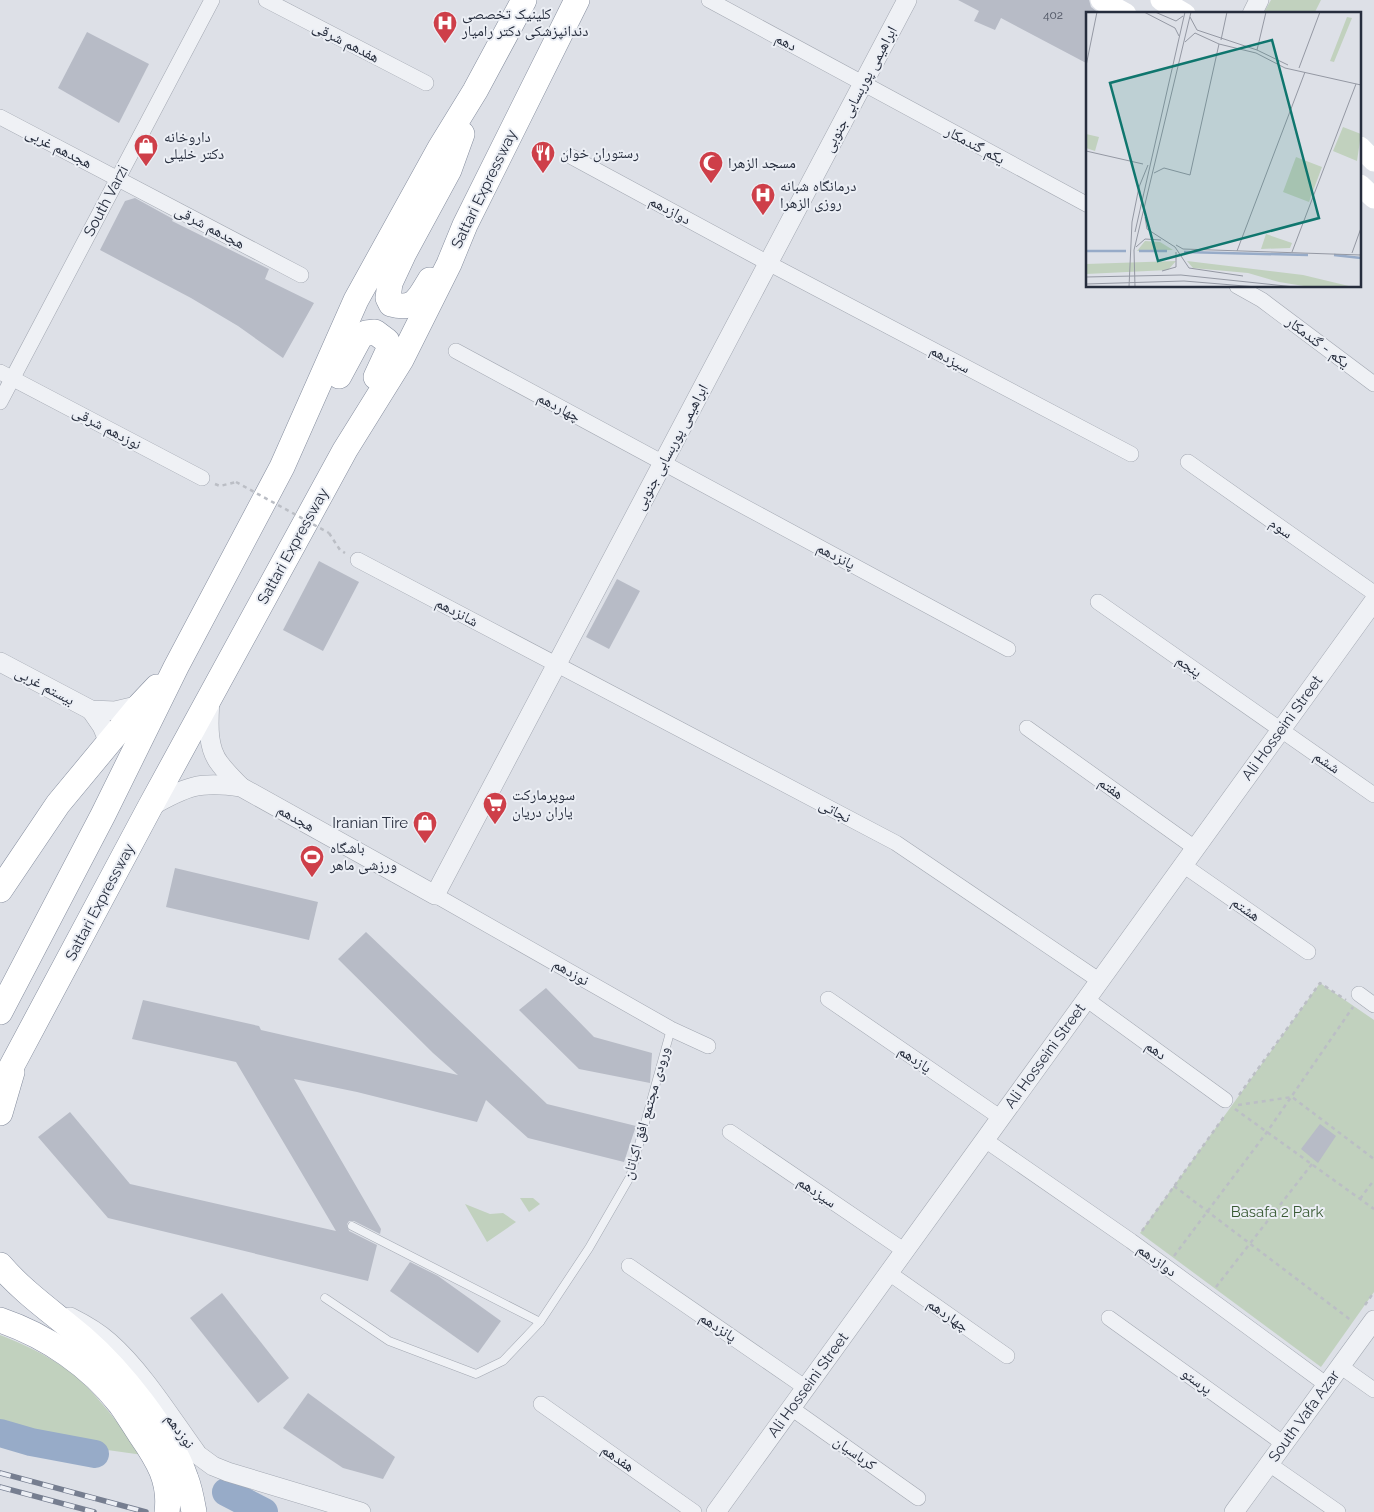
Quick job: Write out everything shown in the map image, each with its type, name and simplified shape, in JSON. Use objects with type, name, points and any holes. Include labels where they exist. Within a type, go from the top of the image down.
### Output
[{"type":"highway","points":[[0,1012],[103,815],[176,667],[282,467],[356,300],[440,148],[475,91],[524,0]]},
{"type":"highway","name":"Sattari Expressway","points":[[0,1088],[150,807],[345,450],[401,360],[445,273],[465,225],[577,0]]},
{"type":"highway","points":[[465,225],[418,300],[405,307],[391,304],[388,298],[390,283],[449,170],[475,91]]},
{"type":"highway","points":[[282,467],[298,446],[360,337],[366,333],[375,332],[387,341],[389,349],[358,416],[345,450]]},
{"type":"highway","points":[[0,890],[58,804],[140,705],[176,667]]},
{"type":"highway","points":[[0,1112],[16,1060]]},
{"type":"highway","points":[[0,1265],[12,1279],[85,1339],[110,1364],[145,1407],[165,1436],[186,1478],[194,1512]]},
{"type":"highway","points":[[0,1320],[40,1336],[68,1355],[95,1377],[121,1405],[148,1446],[167,1484],[169,1497],[167,1512]]},
{"type":"main road","points":[[1101,0],[1122,12]]},
{"type":"main road","points":[[1161,0],[1182,12]]},
{"type":"main road","points":[[1362,149],[1374,161]]},
{"type":"main road","points":[[1362,187],[1374,198]]},
{"type":"street","name":"South Varzi","points":[[0,402],[6,375],[118,178],[212,0]]},
{"type":"street","name":"هفدهم شرقی","points":[[266,0],[426,83]]},
{"type":"street","name":"دهم","points":[[709,0],[863,84]]},
{"type":"street","name":"ابراهیمی پوربسابی جنوبی","points":[[435,895],[907,0]]},
{"type":"street","points":[[1253,12],[1260,0]]},
{"type":"street","name":"یکم گندمکار","points":[[863,84],[1086,205]]},
{"type":"street","name":"هجدهم غربی","points":[[0,117],[118,178]]},
{"type":"street","name":"دوازدهم","points":[[572,157],[768,263]]},
{"type":"street","name":"هجدهم شرقی","points":[[118,178],[301,275]]},
{"type":"street","name":"سیزدهم","points":[[768,263],[1131,454]]},
{"type":"street","name":"یکم - گندمکار","points":[[1241,288],[1262,300],[1374,384]]},
{"type":"street","name":"چهاردهم","points":[[456,351],[663,463]]},
{"type":"street","name":"نوزدهم شرقی","points":[[6,375],[202,478]]},
{"type":"street","name":"سوم","points":[[1188,462],[1374,593]]},
{"type":"street","name":"پانزدهم","points":[[663,463],[1008,649]]},
{"type":"street","name":"شانزدهم","points":[[358,560],[557,664]]},
{"type":"street","name":"Ali Hosseini Street","points":[[716,1512],[1374,600]]},
{"type":"street","name":"پنجم","points":[[1098,602],[1281,730]]},
{"type":"street","name":"بیستم غربی","points":[[0,662],[91,710]]},
{"type":"street","name":"نجاتی","points":[[557,664],[896,843],[1100,981]]},
{"type":"street","points":[[210,697],[209,723],[212,747],[218,763],[241,787]]},
{"type":"street","points":[[91,710],[115,711],[140,705]]},
{"type":"street","points":[[91,710],[102,726],[109,743]]},
{"type":"street","name":"هفتم","points":[[1027,728],[1195,848]]},
{"type":"street","name":"ششم","points":[[1281,730],[1374,795]]},
{"type":"street","name":"هجدهم","points":[[150,807],[178,791],[201,784],[216,783],[241,787],[435,895]]},
{"type":"street","name":"هشتم","points":[[1183,865],[1308,952]]},
{"type":"street","name":"نوزدهم","points":[[435,895],[671,1029],[708,1046]]},
{"type":"street","name":"دهم","points":[[1086,999],[1229,1104]]},
{"type":"street","name":"یازدهم","points":[[828,1000],[1001,1118]]},
{"type":"street","points":[[1356,1000],[1374,1004]]},
{"type":"street","name":"سیزدهم","points":[[730,1132],[905,1251]]},
{"type":"street","name":"دوازدهم","points":[[985,1140],[1131,1241],[1327,1384]]},
{"type":"street","name":"پانزدهم","points":[[629,1266],[806,1388]]},
{"type":"street","name":"چهاردهم","points":[[889,1273],[1007,1356]]},
{"type":"street","name":"نوزدهم","points":[[33,1297],[90,1328],[109,1342],[133,1367],[198,1455],[205,1461],[228,1472],[361,1512]]},
{"type":"street","name":"South Vafa Azar","points":[[1234,1512],[1340,1366],[1369,1313]]},
{"type":"street","name":"پرستو","points":[[1109,1318],[1284,1444]]},
{"type":"street","points":[[1340,1366],[1374,1390]]},
{"type":"street","name":"هفدهم","points":[[541,1404],[694,1512]]},
{"type":"street","name":"کرباسیان","points":[[791,1408],[918,1498]]},
{"type":"street","points":[[1269,1464],[1338,1512]]},
{"type":"lane","name":"ورودی مجتمع افق اکباتان","points":[[325,1298],[390,1341],[476,1374],[503,1361],[540,1322],[589,1248],[630,1178],[671,1029]]},
{"type":"lane","points":[[352,1226],[540,1322]]},
{"type":"path","points":[[202,478],[220,486],[236,482],[329,533],[340,550],[358,560]]},
{"type":"path","points":[[1140,1233],[1229,1104],[1320,983]]},
{"type":"path","points":[[1166,1253],[1173,1258],[1208,1212],[1292,1097],[1356,1000]]},
{"type":"path","points":[[1374,1159],[1292,1097],[1232,1106],[1374,1209]]},
{"type":"path","points":[[1215,1288],[1312,1164]]},
{"type":"path","points":[[1360,1199],[1374,1180]]},
{"type":"path","points":[[1174,1186],[1353,1322]]},
{"type":"path","points":[[1369,1313],[1374,1292]]},
{"type":"green space","points":[[1271,0],[1321,0],[1315,12],[1264,12]]},
{"type":"green space","name":"Basafa 2 Park","points":[[1320,983],[1374,1020],[1374,1292],[1321,1367],[1140,1233]]},
{"type":"green space","points":[[520,1198],[533,1198],[540,1204],[529,1212]]},
{"type":"green space","points":[[465,1204],[490,1214],[503,1213],[516,1222],[487,1242]]},
{"type":"green space","points":[[0,1335],[48,1357],[80,1380],[103,1405],[143,1455],[79,1446],[0,1427]]},
{"type":"building","points":[[958,0],[1089,0],[1091,7],[1097,12],[1086,12],[1086,63],[1001,18],[995,30],[974,21],[979,11]]},
{"type":"building","points":[[87,32],[149,64],[119,123],[58,88]]},
{"type":"building","points":[[135,198],[173,219],[172,221],[269,269],[265,279],[314,303],[283,358],[238,326],[191,298],[100,250],[125,201]]},
{"type":"building","points":[[319,561],[359,582],[323,651],[283,630]]},
{"type":"building","points":[[617,579],[640,591],[609,649],[586,637]]},
{"type":"building","points":[[175,868],[318,902],[309,940],[166,907]]},
{"type":"building","points":[[366,932],[547,1104],[636,1126],[624,1162],[528,1138],[486,1100],[477,1122],[357,1092],[294,1079],[381,1229],[380,1234],[354,1221],[349,1221],[347,1224],[349,1231],[377,1245],[368,1281],[108,1218],[38,1137],[70,1112],[130,1184],[336,1231],[236,1062],[132,1039],[143,1000],[259,1026],[261,1030],[458,1075],[433,1053],[338,959]]},
{"type":"building","points":[[546,988],[594,1037],[652,1053],[650,1083],[579,1069],[519,1010]]},
{"type":"building","points":[[1320,1124],[1336,1136],[1318,1163],[1301,1149]]},
{"type":"building","points":[[410,1262],[438,1276],[501,1321],[478,1353],[390,1291]]},
{"type":"building","points":[[222,1293],[289,1378],[258,1403],[190,1318]]},
{"type":"building","points":[[308,1393],[395,1457],[383,1479],[343,1468],[283,1428]]},
{"type":"waterway","points":[[0,1433],[31,1442],[95,1454]]},
{"type":"waterway","points":[[226,1492],[264,1512]]},
{"type":"railway","points":[[0,1473],[146,1512]]},
{"type":"railway","points":[[0,1487],[94,1512]]},
{"type":"place","name":"کلینیک تخصصی دندانپزشکی دکتر رامیار","points":[[445,44]]},
{"type":"place","name":"داروخانه دکتر خلیلی","points":[[146,167]]},
{"type":"place","name":"رستوران خوان","points":[[543,174]]},
{"type":"place","name":"مسجد الزهرا","points":[[711,184]]},
{"type":"place","name":"درمانگاه شبانه روزی الزهرا","points":[[763,216]]},
{"type":"place","name":"سوپرمارکت یاران دریان","points":[[495,825]]},
{"type":"place","name":"Iranian Tire","points":[[425,844]]},
{"type":"place","name":"باشگاه ورزشی ماهر","points":[[312,878]]}]
